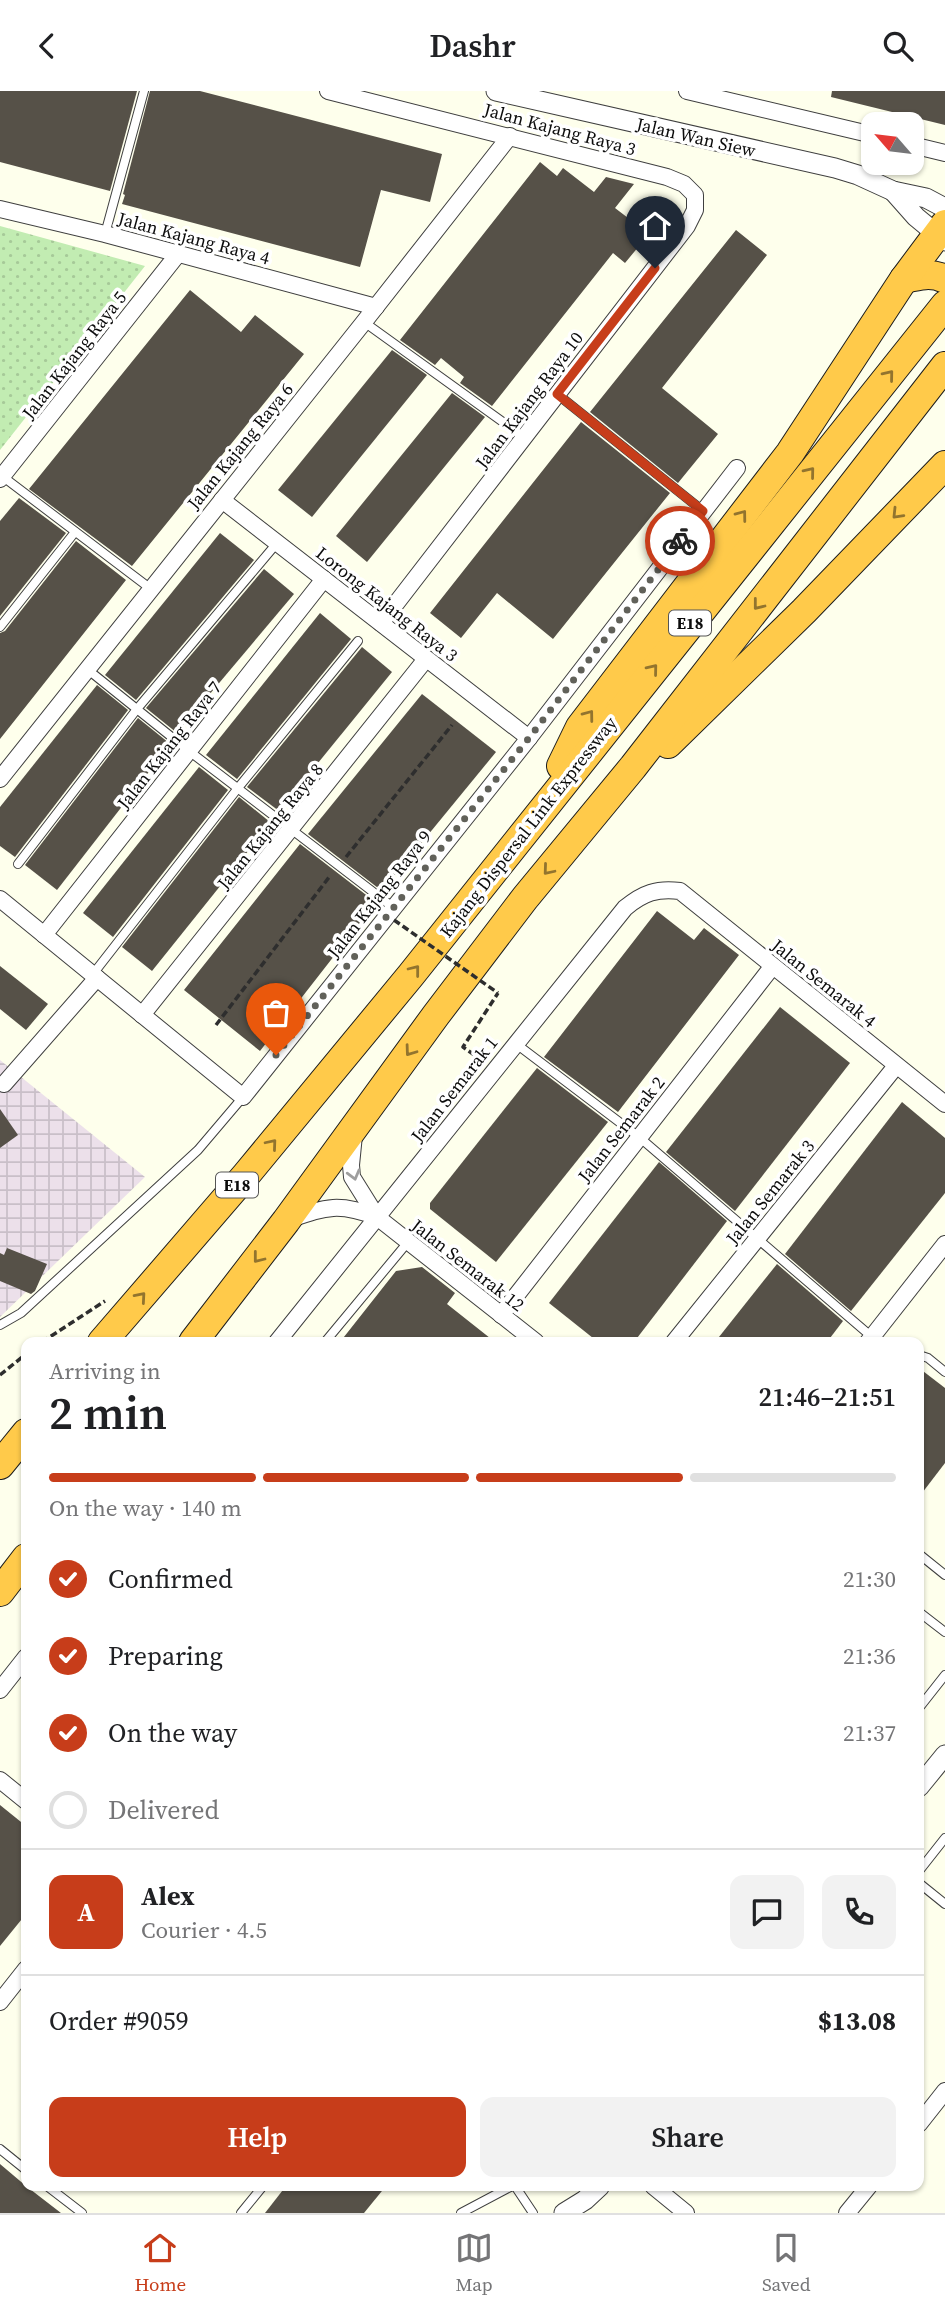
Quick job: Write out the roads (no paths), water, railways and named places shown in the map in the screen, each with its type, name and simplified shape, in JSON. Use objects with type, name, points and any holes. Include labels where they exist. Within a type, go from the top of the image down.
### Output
[{"type":"highway","points":[[534,818],[580,727],[790,453],[904,279],[943,227]]},
{"type":"highway","points":[[904,279],[924,275],[945,279]]},
{"type":"highway","name":"Kajang Dispersal Link Expressway","points":[[106,1337],[411,975],[945,305]]},
{"type":"highway","name":"E18","points":[[197,1337],[525,898],[592,818],[945,366]]},
{"type":"highway","points":[[592,818],[752,663],[945,465]]},
{"type":"highway","points":[[0,1465],[21,1439]]},
{"type":"highway","points":[[0,1592],[21,1565]]},
{"type":"street","name":"Jalan Kajang Raya 3","points":[[328,91],[667,177],[684,184],[695,195]]},
{"type":"street","name":"Jalan Wan Siew","points":[[496,91],[835,168],[893,191],[926,198],[943,227]]},
{"type":"street","points":[[687,91],[861,132]]},
{"type":"street","name":"Jalan Kajang Raya 6","points":[[0,779],[365,323],[510,136]]},
{"type":"street","points":[[924,148],[945,153]]},
{"type":"street","name":"Jalan Wan Siew","points":[[893,191],[916,217],[943,227]]},
{"type":"street","name":"Jalan Kajang Raya 10","points":[[381,623],[687,226],[695,210],[695,195]]},
{"type":"street","name":"Jalan Kajang Raya 4","points":[[0,209],[105,234],[376,307]]},
{"type":"street","name":"Jalan Kajang Raya 5","points":[[1,478],[178,254]]},
{"type":"street","name":"Jalan Kajang Raya 9","points":[[243,1097],[394,914],[737,468]]},
{"type":"street","name":"Lorong Kajang Raya 3","points":[[222,500],[529,738]]},
{"type":"street","name":"Jalan Kajang Raya 7","points":[[44,935],[324,579]]},
{"type":"street","name":"Jalan Kajang Raya 8","points":[[142,1015],[426,659]]},
{"type":"street","name":"Jalan Semarak 1","points":[[284,1337],[494,1069],[625,908],[640,895],[662,889],[680,891]]},
{"type":"street","name":"Jalan Semarak 4","points":[[680,891],[945,1104]]},
{"type":"street","points":[[0,899],[243,1097]]},
{"type":"street","name":"Jalan Semarak 2","points":[[500,1315],[772,967]]},
{"type":"street","points":[[4,1084],[95,976]]},
{"type":"street","name":"Jalan Semarak 3","points":[[678,1337],[896,1066]]},
{"type":"street","name":"Jalan Semarak 12","points":[[354,1127],[352,1177],[377,1217],[529,1337]]},
{"type":"street","name":"Jalan Semarak 12","points":[[286,1221],[323,1208],[335,1207],[348,1207],[377,1217]]},
{"type":"street","points":[[872,1337],[945,1244]]},
{"type":"street","points":[[0,1691],[21,1664]]},
{"type":"street","points":[[924,1781],[945,1755]]},
{"type":"street","points":[[0,1780],[21,1797]]},
{"type":"street","points":[[0,2001],[21,1975]]},
{"type":"street","points":[[924,2118],[945,2091]]},
{"type":"street","points":[[564,2213],[595,2191]]},
{"type":"street","points":[[659,2191],[686,2213]]},
{"type":"street","points":[[847,2213],[865,2191]]},
{"type":"lane","points":[[105,234],[144,91]]},
{"type":"lane","points":[[365,323],[525,439]]},
{"type":"lane","points":[[557,394],[703,511]]},
{"type":"lane","points":[[1,478],[151,589]]},
{"type":"lane","points":[[0,627],[75,532]]},
{"type":"lane","points":[[18,864],[137,709],[277,543]]},
{"type":"lane","points":[[95,976],[238,788],[358,641]]},
{"type":"lane","points":[[87,669],[394,914]]},
{"type":"lane","points":[[515,1043],[639,1137],[868,1337]]},
{"type":"lane","points":[[0,1325],[22,1313],[198,1150],[243,1097]]},
{"type":"lane","points":[[329,1337],[408,1242]]},
{"type":"lane","points":[[924,1357],[945,1372]]},
{"type":"lane","points":[[924,1558],[945,1576]]},
{"type":"lane","points":[[924,1616],[945,1632]]},
{"type":"lane","points":[[924,1702],[945,1675]]},
{"type":"lane","points":[[924,1865],[945,1838]]},
{"type":"lane","points":[[924,1887],[945,1904]]},
{"type":"lane","points":[[0,2149],[21,2166]]},
{"type":"lane","points":[[53,2191],[82,2213]]},
{"type":"lane","points":[[241,2213],[259,2191]]},
{"type":"lane","points":[[461,2213],[504,2191]]},
{"type":"lane","points":[[518,2191],[533,2213]]}]
